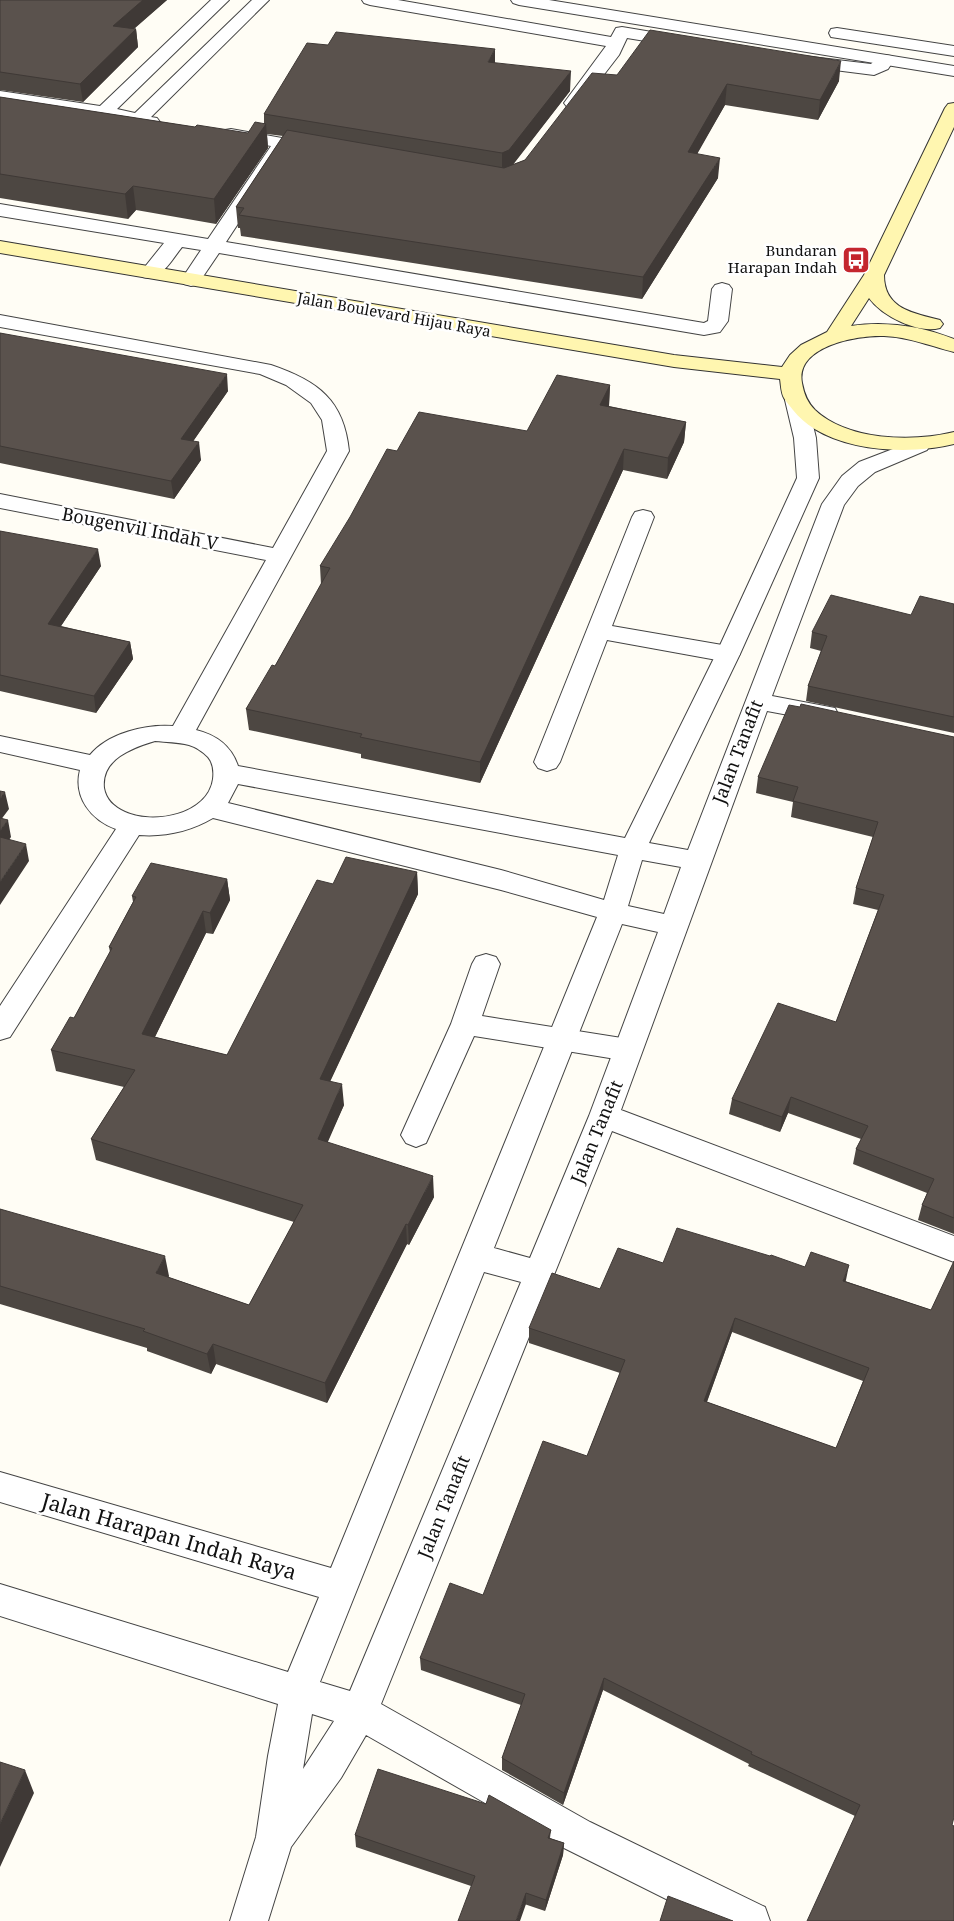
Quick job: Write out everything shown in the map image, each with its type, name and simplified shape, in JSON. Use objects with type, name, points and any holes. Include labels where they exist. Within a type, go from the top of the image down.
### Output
[{"type":"street","points":[[104,112],[221,0]]},
{"type":"street","points":[[138,120],[261,0]]},
{"type":"street","points":[[370,0],[619,27],[885,60],[954,71]]},
{"type":"street","points":[[519,0],[619,27],[859,69],[874,70],[882,65],[885,60]]},
{"type":"street","points":[[563,115],[613,51],[619,27],[622,0]]},
{"type":"street","points":[[820,30],[954,51]]},
{"type":"street","points":[[0,96],[104,112],[166,124]]},
{"type":"street","points":[[835,336],[874,275],[954,108]]},
{"type":"street","points":[[214,132],[301,146]]},
{"type":"street","points":[[191,280],[282,142]]},
{"type":"street","points":[[0,210],[704,329],[714,328],[718,321],[722,289]]},
{"type":"street","points":[[150,273],[177,240]]},
{"type":"street","name":"Jalan Boulevard Hijau Raya","points":[[0,247],[674,362],[793,387]]},
{"type":"street","points":[[874,275],[876,294],[887,307],[919,321],[954,327]]},
{"type":"street","points":[[0,321],[264,369],[298,382],[318,399],[332,418],[338,451],[181,734]]},
{"type":"street","points":[[954,346],[921,335],[898,331],[876,330],[835,336],[818,343],[804,352],[795,362],[793,387],[805,411],[818,422],[854,438],[875,443],[919,445],[954,438]]},
{"type":"street","name":"Jalan Tanafit","points":[[249,1921],[276,1837],[286,1756],[298,1692],[339,1587],[563,1040],[613,912],[633,848],[728,654],[808,478],[805,438],[793,387]]},
{"type":"street","name":"Jalan Tanafit","points":[[276,1837],[328,1765],[360,1712],[604,1116],[675,926],[697,861],[833,504],[850,481],[867,467],[919,445]]},
{"type":"street","name":"Bougenvil Indah V","points":[[0,501],[279,556]]},
{"type":"street","points":[[547,762],[600,631],[643,517]]},
{"type":"street","points":[[600,631],[728,654]]},
{"type":"street","points":[[758,701],[850,720]]},
{"type":"street","points":[[156,733],[181,734],[204,742],[221,755],[228,772],[224,791],[210,808],[187,821],[160,827],[132,824],[109,816],[94,801],[89,783],[95,765],[110,750],[131,739],[156,733]]},
{"type":"street","points":[[0,744],[95,765]]},
{"type":"street","points":[[228,772],[697,861]]},
{"type":"street","points":[[210,808],[501,880],[613,912],[675,926]]},
{"type":"street","points":[[0,1029],[132,824]]},
{"type":"street","points":[[416,1135],[465,1024],[486,964]]},
{"type":"street","points":[[465,1024],[628,1050]]},
{"type":"street","points":[[604,1116],[954,1250]]},
{"type":"street","points":[[475,1256],[539,1274]]},
{"type":"street","name":"Jalan Harapan Indah Raya","points":[[0,1487],[339,1587]]},
{"type":"street","points":[[0,1600],[360,1712],[576,1835],[751,1921]]},
{"type":"building","points":[[0,0],[143,0],[113,26],[136,29],[80,84],[0,72]]},
{"type":"building","points":[[650,30],[841,61],[820,100],[727,84],[688,152],[720,158],[643,277],[239,215],[244,208],[236,207],[287,130],[504,168],[525,160],[592,73],[617,75]]},
{"type":"building","points":[[336,32],[495,49],[488,62],[571,71],[509,150],[502,153],[264,114],[307,43],[328,45]]},
{"type":"building","points":[[0,97],[195,127],[197,125],[248,133],[255,122],[266,124],[214,199],[133,186],[125,194],[0,174]]},
{"type":"building","points":[[0,333],[227,374],[181,439],[199,442],[171,481],[0,446]]},
{"type":"building","points":[[557,375],[610,385],[600,405],[686,422],[668,458],[624,449],[480,762],[360,737],[362,734],[246,709],[272,665],[275,666],[330,568],[320,566],[350,517],[387,449],[397,451],[419,412],[527,431]]},
{"type":"building","points":[[0,531],[98,549],[48,624],[130,642],[94,696],[0,675]]},
{"type":"building","points":[[831,595],[911,615],[920,596],[954,604],[954,717],[808,686],[827,636],[812,632]]},
{"type":"building","points":[[801,704],[954,737],[954,1218],[922,1205],[934,1179],[856,1149],[868,1126],[791,1097],[782,1117],[732,1099],[778,1003],[836,1022],[884,895],[856,888],[878,822],[793,801],[798,787],[758,777],[789,705],[800,707]]},
{"type":"building","points":[[0,791],[5,792],[0,799]]},
{"type":"building","points":[[0,818],[8,820],[0,831]]},
{"type":"building","points":[[0,837],[26,844],[0,882]]},
{"type":"building","points":[[346,857],[417,872],[320,1079],[342,1084],[318,1139],[433,1176],[408,1225],[406,1224],[325,1383],[213,1344],[207,1354],[143,1331],[145,1329],[0,1286],[0,1209],[165,1256],[156,1273],[249,1305],[303,1205],[91,1139],[135,1070],[51,1050],[70,1017],[74,1018],[112,948],[109,947],[136,897],[132,896],[151,863],[227,879],[210,913],[203,911],[142,1034],[227,1055],[317,880],[333,884]]},
{"type":"building","points":[[677,1228],[771,1255],[805,1267],[811,1252],[849,1265],[843,1281],[931,1310],[954,1261],[954,1817],[952,1825],[954,1826],[954,1921],[807,1921],[860,1805],[751,1754],[752,1752],[604,1678],[564,1793],[502,1758],[525,1694],[420,1658],[450,1583],[483,1595],[543,1441],[587,1456],[625,1360],[529,1328],[552,1273],[600,1289],[618,1248],[663,1263]],"holes":[[[735,1318],[869,1368],[836,1448],[704,1401]]]},
{"type":"building","points":[[0,1762],[25,1770],[0,1824]]},
{"type":"building","points":[[378,1769],[486,1804],[489,1795],[551,1830],[548,1838],[564,1843],[546,1900],[526,1893],[516,1921],[458,1921],[475,1876],[355,1835]]},
{"type":"building","points":[[668,1896],[733,1921],[660,1921]]},
{"type":"place","name":"Bundaran Harapan Indah","points":[[856,260]]}]
